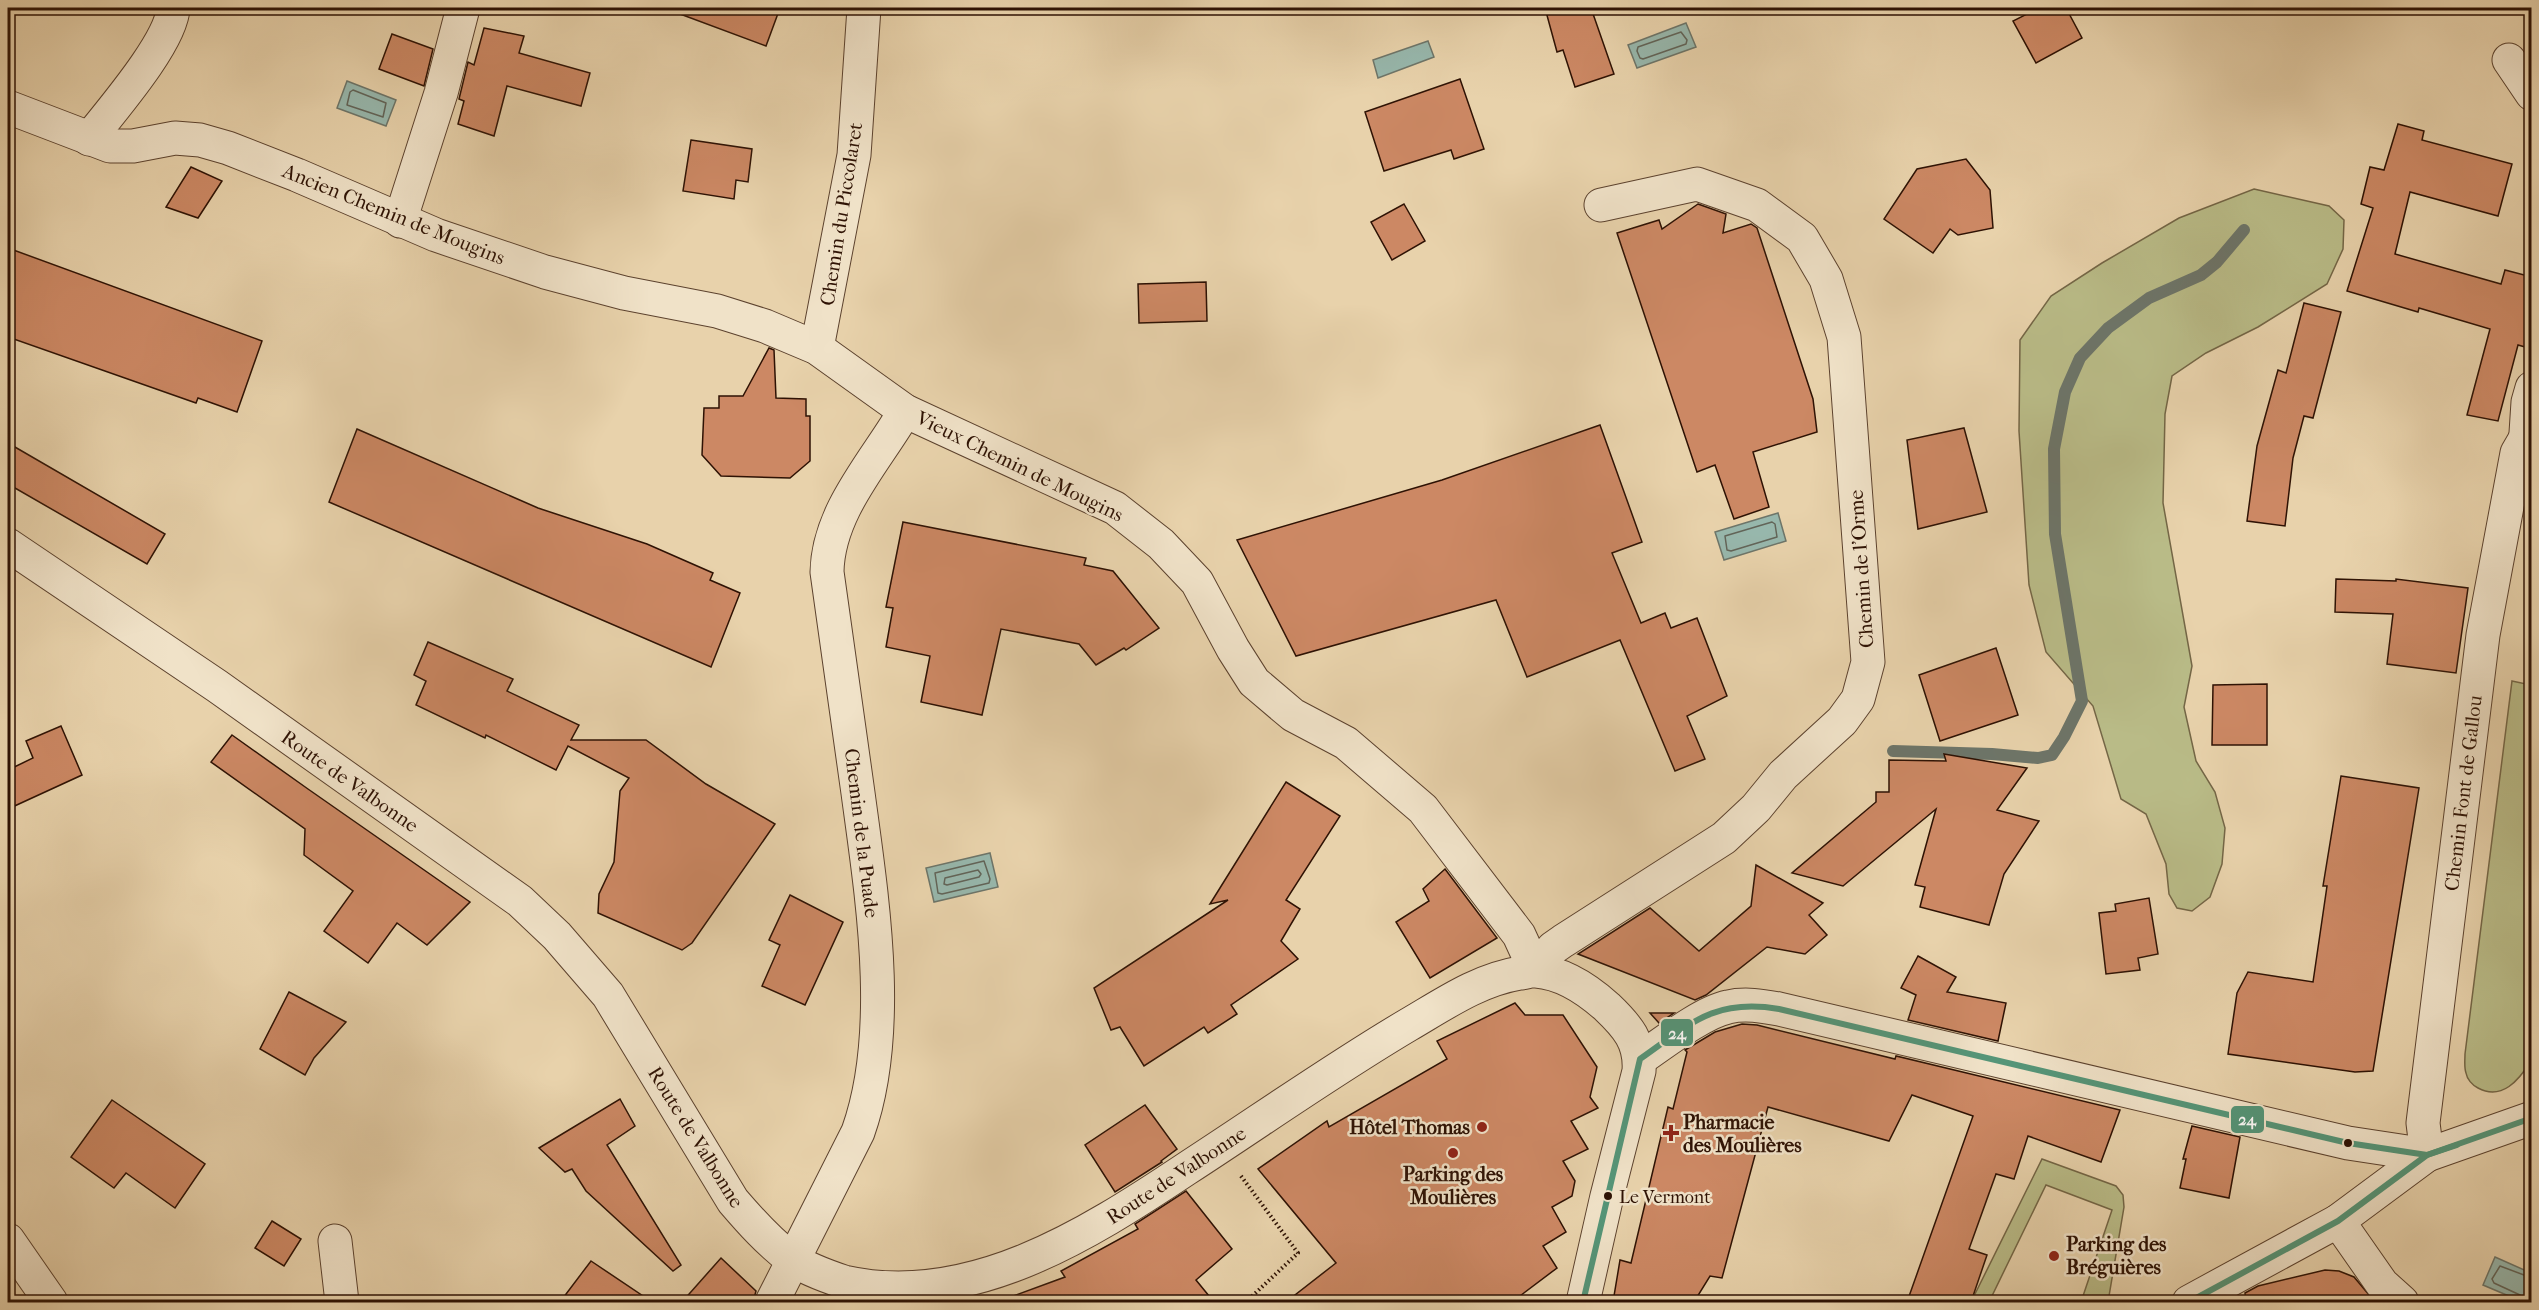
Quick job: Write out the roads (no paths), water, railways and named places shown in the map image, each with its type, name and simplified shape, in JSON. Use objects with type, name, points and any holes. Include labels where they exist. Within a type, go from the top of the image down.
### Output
[{"type":"street","points":[[89,139],[135,80],[167,30],[172,8]]},
{"type":"street","points":[[400,221],[441,93],[463,8]]},
{"type":"street","name":"Chemin du Piccolaret","points":[[818,348],[854,155],[864,8]]},
{"type":"street","points":[[2509,60],[2532,94]]},
{"type":"street","name":"Ancien Chemin de Mougins","points":[[8,107],[110,146],[133,146],[176,138],[200,140],[228,148],[400,221],[545,272],[624,293],[717,311],[765,326],[818,348]]},
{"type":"street","name":"Chemin de l'Orme","points":[[1535,970],[1553,948],[1563,941],[1724,838],[1756,808],[1783,775],[1842,722],[1858,699],[1868,662],[1844,337],[1826,279],[1808,248],[1802,238],[1757,205],[1697,184],[1601,205]]},
{"type":"street","name":"Vieux Chemin de Mougins","points":[[818,348],[905,411],[1115,508],[1161,544],[1197,582],[1233,649],[1254,682],[1293,715],[1346,743],[1423,809],[1519,936],[1535,970]]},
{"type":"street","name":"Chemin Font de Gallou","points":[[2427,1155],[2423,1123],[2483,635],[2510,483],[2517,453],[2529,430],[2528,402],[2532,388]]},
{"type":"street","name":"Chemin de la Puade","points":[[772,1302],[858,1132],[867,1106],[872,1074],[876,1008],[876,952],[869,874],[827,572],[827,554],[831,537],[844,509],[905,411]]},
{"type":"street","name":"Route de Valbonne","points":[[8,545],[217,686],[520,901],[557,936],[608,995],[733,1201],[759,1232],[793,1260],[825,1276],[866,1288],[910,1293],[949,1289],[987,1280],[1046,1254],[1122,1211],[1359,1054],[1468,990],[1504,976],[1535,970],[1564,978],[1600,1000],[1632,1033],[1640,1059]]},
{"type":"street","points":[[1583,1302],[1640,1059],[1709,1014],[1726,1007],[1750,1005],[1779,1009],[2348,1143],[2427,1155]]},
{"type":"street","points":[[2189,1302],[2338,1221],[2427,1155],[2532,1118]]},
{"type":"street","points":[[2338,1221],[2382,1284],[2402,1302]]},
{"type":"street","points":[[8,1240],[51,1302]]},
{"type":"street","points":[[335,1241],[342,1302]]},
{"type":"water","points":[[1686,23],[1696,47],[1637,68],[1628,45]]},
{"type":"water","points":[[1428,41],[1434,57],[1378,78],[1373,60]]},
{"type":"water","points":[[347,81],[396,100],[386,126],[337,108]]},
{"type":"water","points":[[1778,513],[1786,541],[1724,560],[1715,532]]},
{"type":"water","points":[[990,853],[998,887],[934,902],[926,868]]},
{"type":"water","points":[[2495,1257],[2531,1273],[2531,1302],[2523,1302],[2483,1285]]},
{"type":"waterway","points":[[1893,751],[2038,758],[2052,755],[2082,701],[2055,534],[2054,449],[2065,392],[2080,358],[2108,328],[2149,298],[2201,275],[2217,262],[2244,230]]},
{"type":"place","name":"Hôtel Thomas","points":[[1482,1127]]},
{"type":"place","name":"Pharmacie des Moulières","points":[[1671,1133]]},
{"type":"place","name":"Parking des Moulières","points":[[1453,1153]]},
{"type":"place","name":"Le Vermont","points":[[1608,1196]]},
{"type":"place","name":"Parking des Bréguières","points":[[2054,1256]]}]
